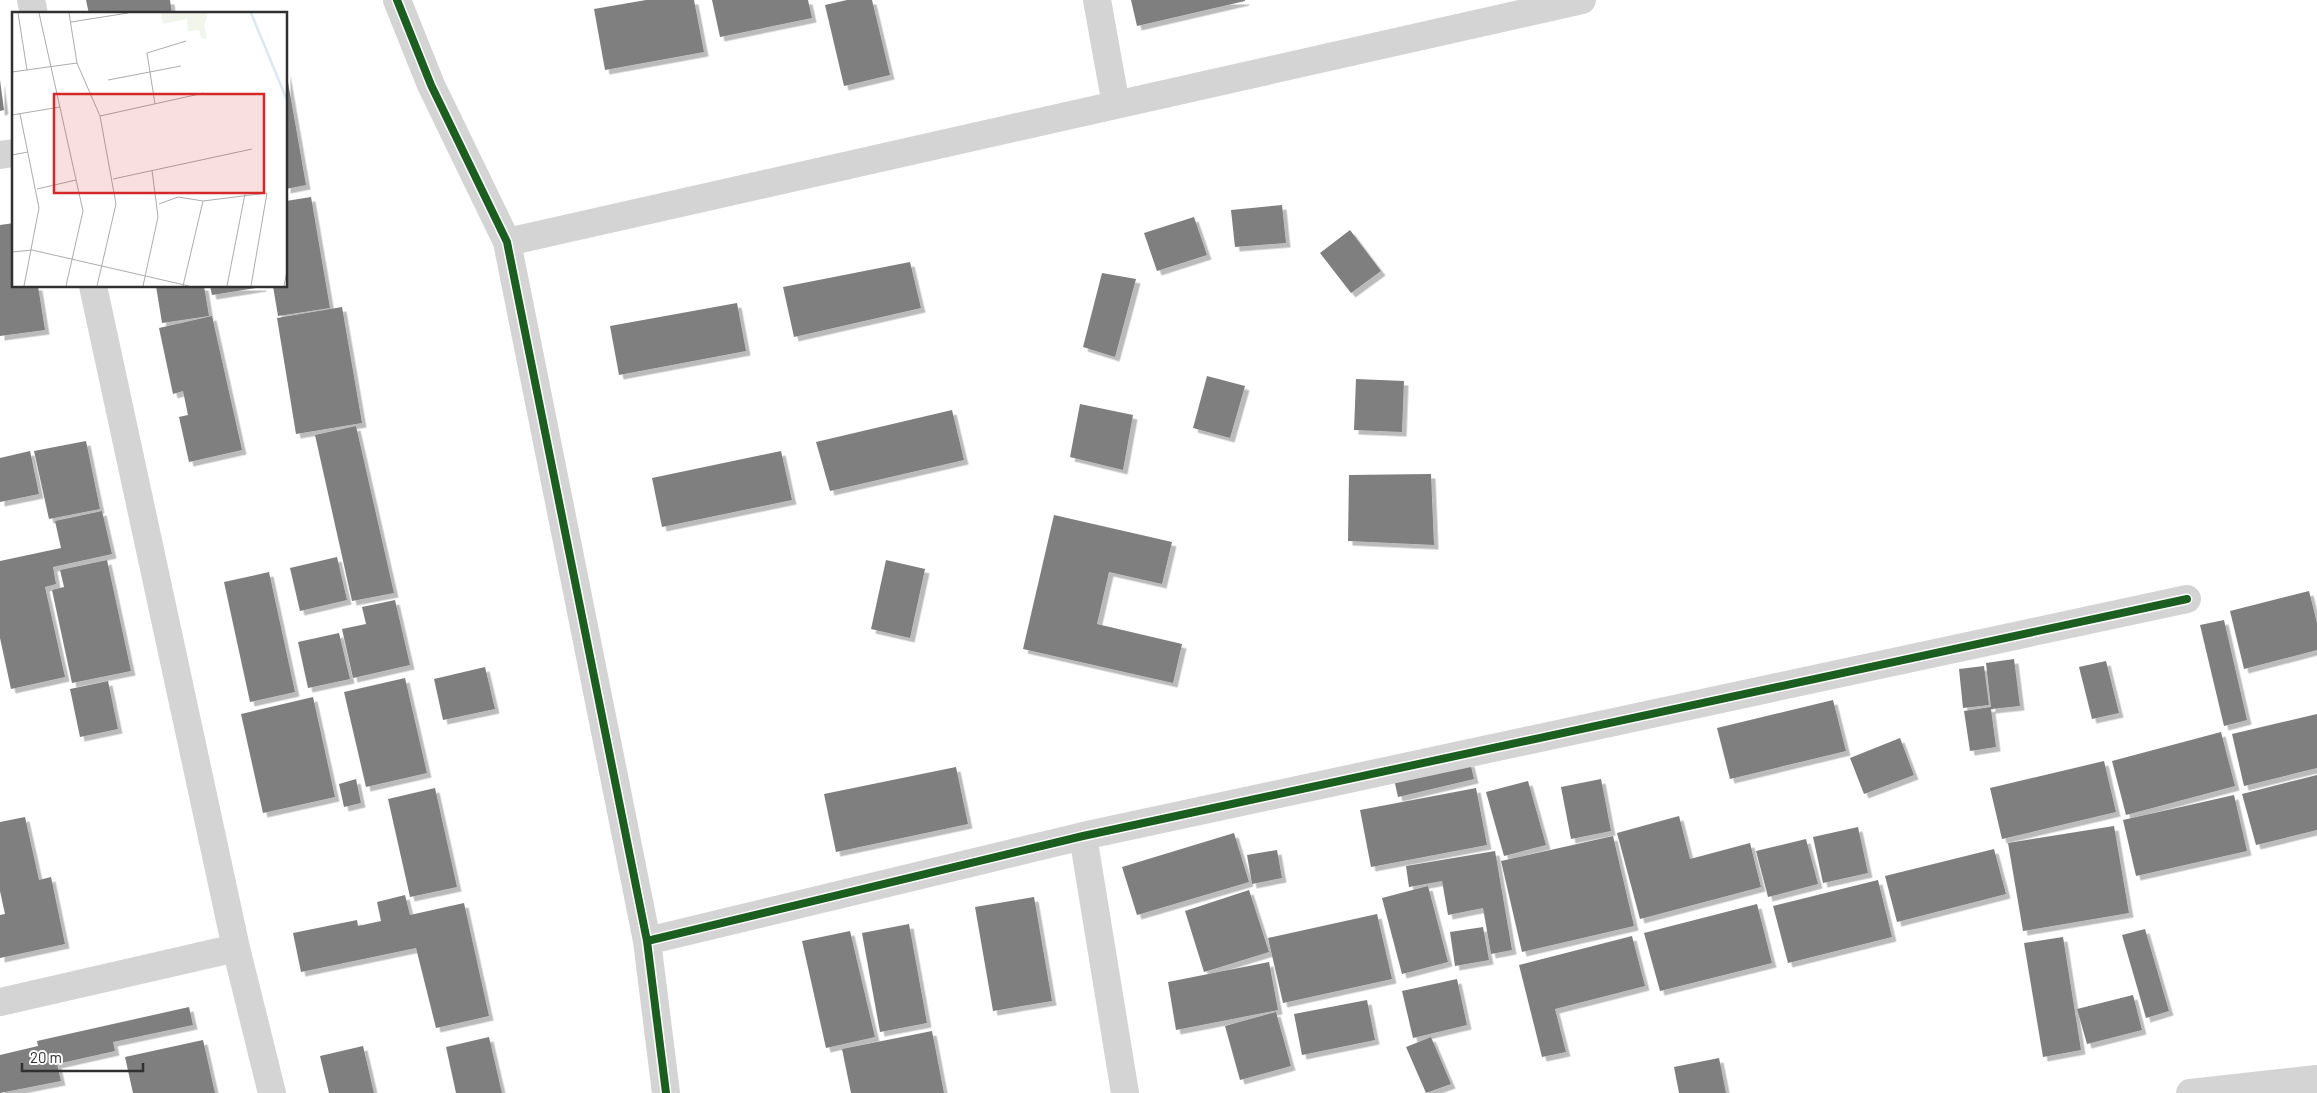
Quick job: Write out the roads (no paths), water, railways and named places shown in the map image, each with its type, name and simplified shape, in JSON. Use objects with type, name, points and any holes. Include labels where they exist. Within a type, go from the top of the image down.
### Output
[{"type":"street","points":[[397,0],[431,84],[507,242],[647,942],[666,1093]]},
{"type":"street","points":[[1098,0],[1116,105]]},
{"type":"street","points":[[507,242],[1582,0]]},
{"type":"street","points":[[93,288],[236,948],[272,1093]]},
{"type":"street","points":[[647,942],[1083,836],[2187,599]]},
{"type":"street","points":[[1083,836],[1125,1093]]},
{"type":"street","points":[[0,1002],[236,948]]},
{"type":"street","points":[[2190,1093],[2317,1079]]}]
